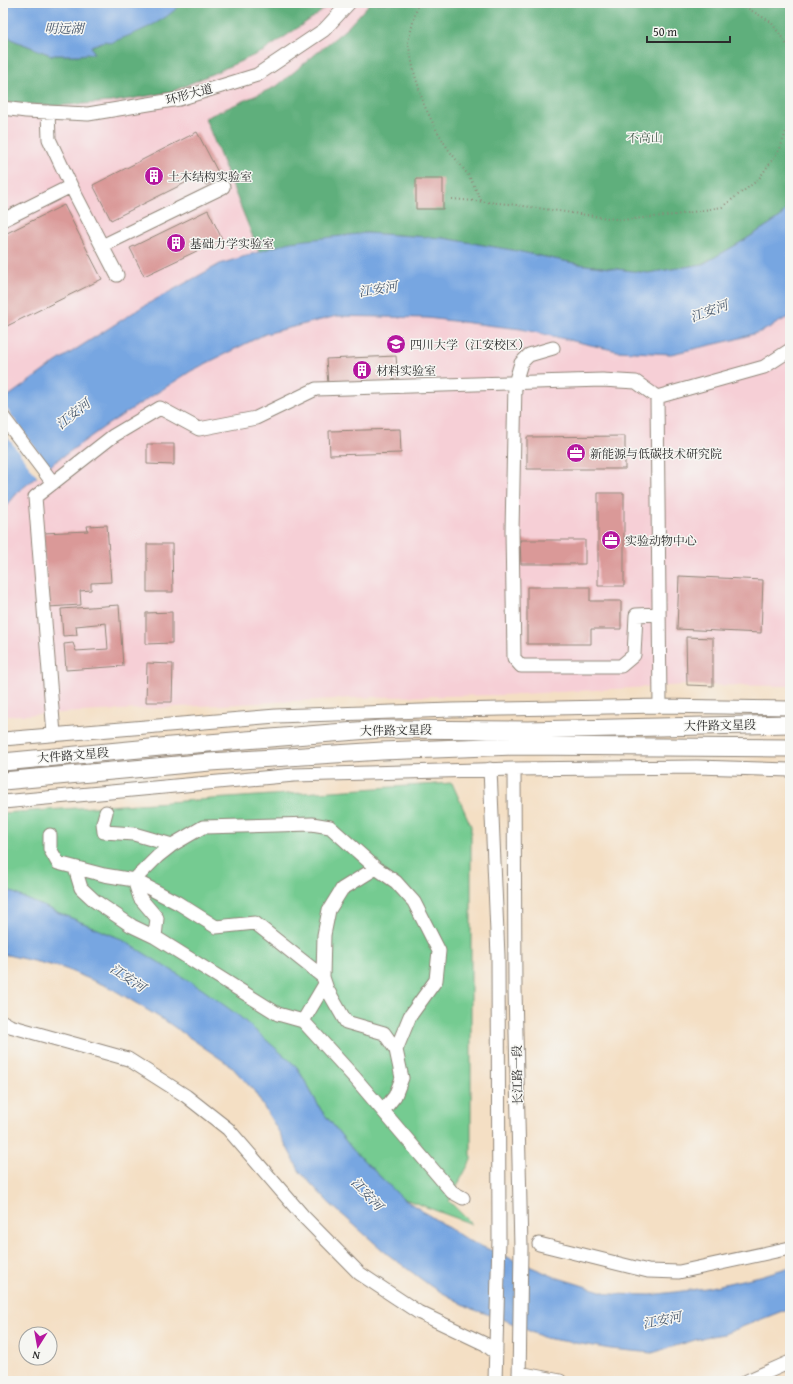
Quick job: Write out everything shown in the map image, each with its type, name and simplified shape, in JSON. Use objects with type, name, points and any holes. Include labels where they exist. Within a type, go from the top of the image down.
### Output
[{"type":"main road","name":"大件路文星段","points":[[3,762],[171,746],[381,729],[528,730],[790,724]]},
{"type":"main road","name":"大件路文星段","points":[[3,781],[210,762],[382,751],[525,746],[790,748]]},
{"type":"street","name":"环形大道","points":[[3,108],[26,111],[88,114],[180,99],[257,75],[324,30],[349,3]]},
{"type":"street","points":[[48,112],[49,139],[71,186],[117,275]]},
{"type":"street","points":[[3,220],[71,186]]},
{"type":"street","points":[[102,246],[223,187]]},
{"type":"street","points":[[553,348],[529,355],[521,363],[515,383],[512,530],[514,658],[522,666],[621,666],[634,655],[636,615],[659,614]]},
{"type":"street","points":[[657,397],[764,367],[790,350]]},
{"type":"street","points":[[54,734],[35,497],[113,436],[160,408],[199,429],[256,418],[316,389],[602,380],[636,382],[657,397]]},
{"type":"street","points":[[657,397],[660,706]]},
{"type":"street","points":[[3,417],[53,483]]},
{"type":"street","points":[[3,740],[54,734],[276,716],[451,710],[660,706],[790,708]]},
{"type":"street","points":[[3,802],[294,775],[490,769],[697,767],[790,770]]},
{"type":"street","name":"长江路一段","points":[[490,769],[498,956],[498,1250],[495,1381]]},
{"type":"street","name":"长江路一段","points":[[514,769],[515,998],[521,1248],[519,1377]]},
{"type":"street","points":[[106,812],[103,823],[104,832],[134,834],[172,845]]},
{"type":"street","points":[[134,880],[158,856],[172,845],[204,827],[312,824],[330,827],[376,868],[396,882],[414,902],[439,951],[436,980],[410,1016],[396,1050]]},
{"type":"street","points":[[50,835],[50,849],[58,863],[104,875],[134,880],[178,903],[216,927],[255,923],[324,980]]},
{"type":"street","points":[[75,868],[82,888],[95,901],[132,926],[155,938],[278,1014],[303,1021],[452,1192],[463,1198]]},
{"type":"street","points":[[376,868],[342,889],[329,910],[324,934],[324,980],[327,989],[346,1022],[384,1033],[396,1050],[402,1078],[395,1096],[383,1111]]},
{"type":"street","points":[[134,880],[140,898],[157,918],[155,938]]},
{"type":"street","points":[[303,1021],[324,980]]},
{"type":"street","points":[[3,1022],[10,1026],[128,1059],[186,1096],[228,1129],[303,1216],[359,1273],[418,1312],[485,1344],[496,1353]]},
{"type":"street","points":[[539,1244],[648,1271],[679,1272],[790,1248]]},
{"type":"street","points":[[747,1381],[790,1362]]},
{"type":"street","points":[[519,1377],[560,1381]]},
{"type":"path","points":[[418,3],[408,42],[414,72],[424,105],[448,149],[469,176],[482,202]]},
{"type":"path","points":[[738,3],[771,22],[790,49]]},
{"type":"path","points":[[452,199],[510,204],[622,220],[675,215],[722,207],[758,180],[780,149],[790,120]]},
{"type":"shaded area","name":"四川大学（江安校区）","points":[[3,3],[790,3],[790,686],[687,685],[504,695],[373,697],[3,716]]},
{"type":"green space","points":[[182,3],[330,3],[318,14],[264,51],[171,92],[112,102],[53,106],[3,102],[3,31],[13,40],[51,55],[79,55],[94,53],[91,46],[162,19]]},
{"type":"green space","name":"不高山","points":[[370,3],[790,3],[790,205],[779,218],[703,264],[648,273],[578,264],[512,250],[443,238],[366,233],[290,243],[259,252],[205,118],[277,86],[347,28]]},
{"type":"green space","points":[[452,783],[471,826],[471,1160],[449,1201],[472,1224],[402,1198],[353,1150],[321,1110],[297,1067],[121,939],[24,898],[3,887],[3,813]]},
{"type":"water","name":"明远湖","points":[[3,3],[182,3],[166,17],[148,27],[110,43],[105,41],[91,46],[94,53],[79,55],[51,55],[13,40],[3,31]]},
{"type":"water","name":"江安河","points":[[790,205],[790,316],[763,331],[733,340],[671,354],[617,351],[521,329],[427,318],[337,316],[265,334],[191,371],[107,425],[55,462],[19,491],[3,510],[3,400],[56,362],[142,307],[220,264],[290,242],[366,233],[443,238],[512,250],[578,264],[648,273],[703,264],[779,218]]},
{"type":"water","name":"江安河","points":[[3,887],[24,898],[121,939],[202,989],[239,1016],[297,1067],[321,1110],[353,1150],[402,1198],[469,1241],[555,1277],[610,1294],[651,1295],[706,1288],[760,1276],[790,1267],[790,1308],[724,1334],[705,1337],[652,1353],[611,1349],[545,1338],[505,1320],[472,1309],[432,1287],[386,1253],[329,1203],[300,1172],[279,1132],[254,1091],[231,1066],[167,1022],[111,988],[63,968],[3,954]]},
{"type":"pier","points":[[3,404],[50,468],[38,478],[3,431]]},
{"type":"building","name":"土木结构实验室","points":[[197,132],[221,178],[206,185],[201,175],[111,220],[93,185]]},
{"type":"building","points":[[416,179],[443,179],[443,209],[416,209]]},
{"type":"building","points":[[64,205],[102,279],[3,328],[3,235]]},
{"type":"building","name":"基础力学实验室","points":[[208,210],[222,239],[144,276],[130,248]]},
{"type":"building","name":"材料实验室","points":[[396,356],[398,380],[328,384],[326,359]]},
{"type":"building","points":[[400,429],[401,453],[330,455],[329,431]]},
{"type":"building","name":"新能源与低碳技术研究院","points":[[625,436],[625,469],[527,469],[527,437]]},
{"type":"building","points":[[147,444],[174,444],[174,465],[147,464]]},
{"type":"building","name":"实验动物中心","points":[[598,493],[624,493],[624,586],[598,586]]},
{"type":"building","points":[[107,525],[111,582],[91,583],[91,590],[80,591],[81,605],[48,607],[43,533],[88,531],[87,526]]},
{"type":"building","points":[[520,540],[585,540],[585,564],[521,564]]},
{"type":"building","points":[[147,544],[172,544],[173,592],[147,592]]},
{"type":"building","points":[[679,576],[763,580],[761,633],[677,629]]},
{"type":"building","points":[[527,587],[590,587],[590,601],[621,601],[621,629],[591,629],[591,644],[527,644]]},
{"type":"building","points":[[119,605],[123,666],[66,670],[64,644],[73,643],[76,651],[108,649],[106,623],[76,626],[77,635],[63,636],[61,609]]},
{"type":"building","points":[[172,612],[172,643],[146,644],[146,613]]},
{"type":"building","points":[[686,637],[713,638],[713,686],[687,685]]},
{"type":"building","points":[[147,663],[173,664],[172,702],[146,702]]},
{"type":"place","name":"土木结构实验室","points":[[154,176]]},
{"type":"place","name":"基础力学实验室","points":[[176,243]]},
{"type":"place","name":"四川大学（江安校区）","points":[[396,344]]},
{"type":"place","name":"材料实验室","points":[[362,370]]},
{"type":"place","name":"新能源与低碳技术研究院","points":[[576,453]]},
{"type":"place","name":"实验动物中心","points":[[611,540]]}]
